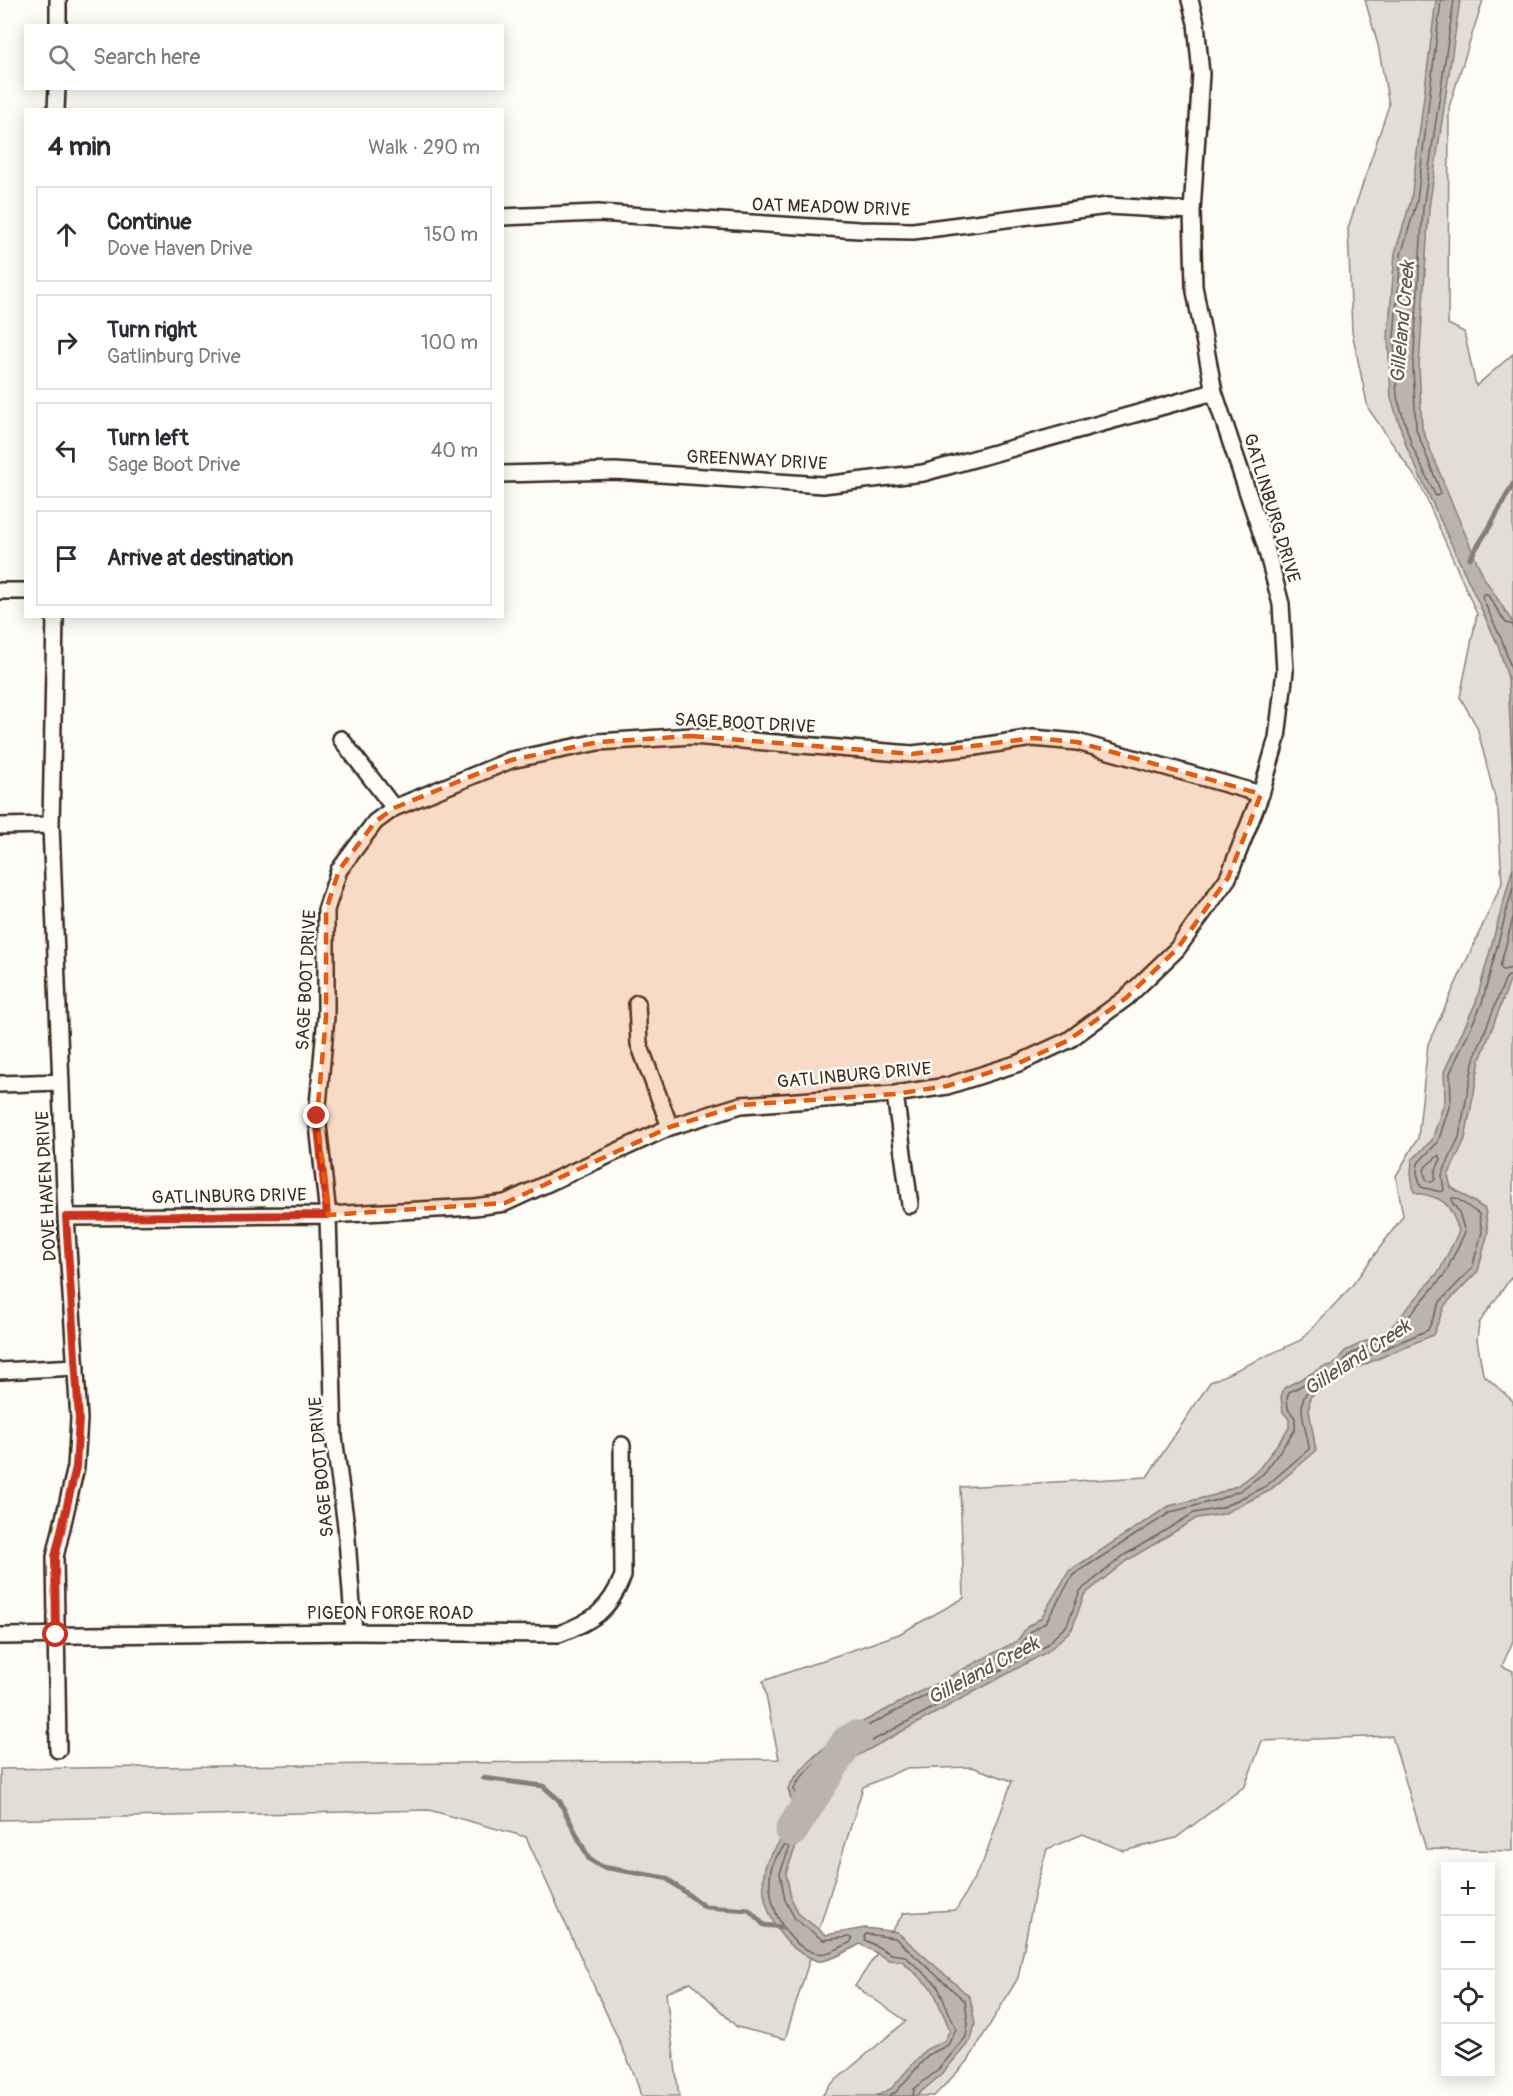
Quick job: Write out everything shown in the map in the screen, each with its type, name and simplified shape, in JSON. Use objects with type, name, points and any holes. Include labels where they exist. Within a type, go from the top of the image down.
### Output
[{"type":"street","points":[[58,0],[58,24]]},
{"type":"street","name":"GATLINBURG DRIVE","points":[[66,1217],[327,1215],[474,1207],[505,1203],[669,1127],[741,1105],[895,1094],[947,1086],[1019,1063],[1069,1040],[1126,998],[1177,949],[1228,878],[1262,794],[1277,738],[1285,671],[1281,604],[1265,544],[1214,392],[1194,286],[1192,211],[1201,74],[1196,23],[1190,0]]},
{"type":"street","points":[[56,108],[57,90]]},
{"type":"street","name":"OAT MEADOW DRIVE","points":[[504,217],[598,213],[859,230],[913,231],[1108,206],[1192,211]]},
{"type":"street","name":"GREENWAY DRIVE","points":[[504,474],[615,471],[823,485],[923,473],[1214,392]]},
{"type":"street","points":[[0,591],[24,591]]},
{"type":"street","name":"DOVE HAVEN DRIVE","points":[[55,618],[51,825],[66,1217],[79,1419],[76,1467],[55,1557],[58,1750]]},
{"type":"street","name":"SAGE BOOT DRIVE","points":[[354,1632],[346,1526],[334,1437],[327,1215],[317,1116],[326,1017],[326,910],[339,870],[375,822],[394,808],[511,760],[598,742],[692,736],[912,754],[1033,738],[1077,742],[1262,794]]},
{"type":"street","points":[[341,739],[394,808]]},
{"type":"street","points":[[0,826],[51,825]]},
{"type":"street","points":[[637,1003],[639,1044],[669,1127]]},
{"type":"street","points":[[0,1084],[62,1082]]},
{"type":"street","points":[[895,1094],[910,1205]]},
{"type":"street","points":[[0,1371],[76,1367]]},
{"type":"street","name":"PIGEON FORGE ROAD","points":[[0,1636],[354,1632],[559,1634],[583,1624],[604,1611],[616,1595],[623,1576],[622,1445]]},
{"type":"highlighted area","points":[[692,736],[912,754],[1033,738],[1077,742],[1261,794],[1228,878],[1177,949],[1126,998],[1069,1040],[1019,1063],[947,1086],[895,1094],[741,1105],[670,1127],[505,1203],[328,1215],[317,1116],[326,1017],[326,910],[339,870],[375,822],[394,808],[511,760],[598,742]]},
{"type":"shaded area","points":[[1365,0],[1483,0],[1449,107],[1448,324],[1464,332],[1476,386],[1513,354],[1513,1275],[1479,1323],[1477,1340],[1483,1374],[1513,1401],[1513,1641],[1502,1666],[1513,1671],[1513,1851],[1426,1849],[1392,1736],[1262,1741],[1245,1786],[1176,1838],[1124,1851],[1083,1834],[1047,1849],[1035,1891],[1018,1978],[968,2061],[934,2096],[822,2096],[829,2086],[906,2021],[855,1986],[904,1913],[956,1910],[983,1862],[1012,1781],[972,1767],[904,1769],[863,1787],[785,2039],[737,2027],[691,1982],[666,1993],[679,2096],[641,2096],[635,2076],[526,1837],[429,1810],[0,1820],[0,1769],[779,1759],[763,1681],[899,1634],[964,1598],[960,1487],[1147,1477],[1210,1382],[1301,1340],[1351,1287],[1403,1216],[1396,1176],[1418,1138],[1428,1044],[1502,883],[1498,810],[1477,727],[1460,697],[1477,614],[1420,484],[1368,408],[1352,332],[1348,228],[1389,105],[1378,45]]},
{"type":"water","points":[[1436,0],[1460,0],[1429,208],[1419,367],[1422,428],[1484,578],[1513,623],[1513,782],[1508,678],[1498,645],[1407,448],[1391,398],[1388,337],[1395,253],[1411,200]]},
{"type":"water","points":[[1513,867],[1513,973],[1480,1060],[1465,1139],[1448,1176],[1451,1187],[1485,1209],[1488,1232],[1478,1271],[1445,1305],[1433,1335],[1345,1373],[1310,1397],[1309,1410],[1316,1451],[1269,1491],[1223,1514],[1197,1518],[1126,1561],[1084,1595],[1072,1629],[1047,1652],[822,1775],[786,1873],[791,1898],[799,1914],[826,1935],[865,1928],[897,1932],[970,1997],[975,2024],[971,2040],[941,2075],[916,2096],[876,2096],[892,2088],[925,2050],[944,2041],[950,2030],[933,1990],[902,1961],[889,1960],[860,1944],[834,1958],[817,1961],[795,1949],[778,1929],[767,1905],[764,1880],[767,1862],[791,1822],[792,1808],[788,1788],[801,1770],[818,1753],[855,1726],[1017,1641],[1027,1627],[1041,1618],[1069,1571],[1169,1506],[1215,1495],[1238,1485],[1259,1469],[1289,1428],[1289,1419],[1283,1412],[1281,1397],[1284,1388],[1323,1367],[1334,1364],[1345,1351],[1389,1330],[1440,1270],[1459,1231],[1452,1213],[1444,1202],[1414,1192],[1411,1174],[1412,1160],[1432,1140],[1445,1100],[1444,1072],[1476,1002]]},
{"type":"waterway","points":[[1470,558],[1513,484]]},
{"type":"waterway","name":"Gilleland Creek","points":[[792,1830],[847,1742],[856,1737]]},
{"type":"waterway","points":[[483,1778],[543,1786],[559,1800],[589,1859],[602,1867],[666,1878],[705,1907],[749,1910],[764,1925],[782,1927]]},
{"type":"route","points":[[56,1635],[55,1557],[76,1467],[79,1419],[66,1217],[327,1215],[317,1116]]}]
